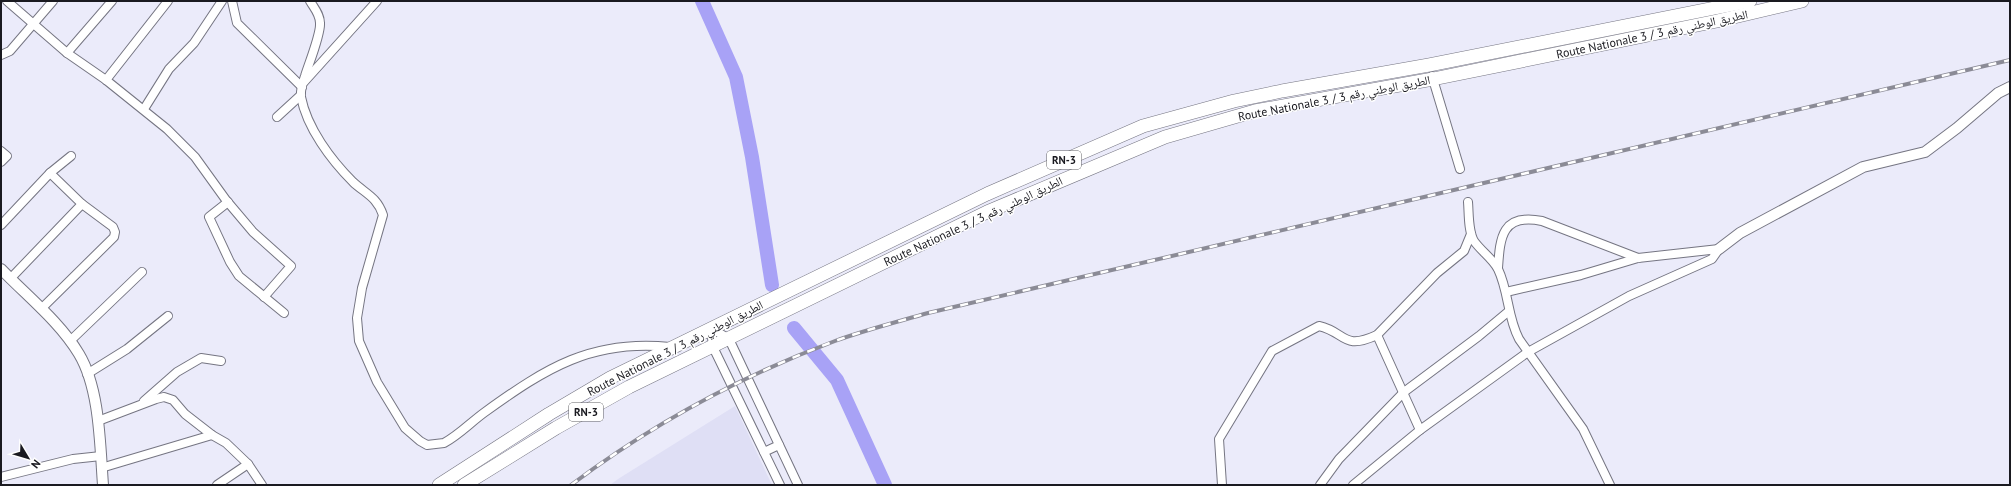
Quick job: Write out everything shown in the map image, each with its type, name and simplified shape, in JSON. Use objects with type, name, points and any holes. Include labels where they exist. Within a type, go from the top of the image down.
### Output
[{"type":"highway","name":"Route Nationale 3 / الطريق الوطني رقم 3","points":[[439,485],[549,414],[610,378],[987,194],[1143,126],[1282,91],[1429,65],[1750,1]]},
{"type":"highway","name":"Route Nationale 3 / الطريق الوطني رقم 3","points":[[464,485],[556,428],[630,387],[988,212],[1165,137],[1255,111],[1433,79],[1717,21],[1802,1]]},
{"type":"street","points":[[7,1],[66,53],[106,80],[167,129],[195,157],[228,202],[253,232],[291,266],[264,297]]},
{"type":"street","points":[[1,55],[10,51],[53,1]]},
{"type":"street","points":[[66,53],[112,1]]},
{"type":"street","points":[[106,80],[168,1]]},
{"type":"street","points":[[144,109],[169,69],[194,43],[222,1]]},
{"type":"street","points":[[232,1],[237,23],[302,89],[313,129],[334,162],[354,183],[379,204],[383,215],[362,288],[357,318],[359,341],[365,359],[391,408],[406,428],[420,441],[427,445],[444,443],[498,402],[534,378],[560,364],[584,355],[624,345],[646,345],[672,348]]},
{"type":"street","points":[[302,89],[320,23],[318,12],[310,1]]},
{"type":"street","points":[[277,117],[377,1]]},
{"type":"street","points":[[1429,65],[1460,169]]},
{"type":"street","points":[[1353,485],[1420,430],[1528,352],[1629,296],[1712,259],[1719,249],[1740,233],[1863,167],[1925,152],[1957,128],[1998,93],[2010,87]]},
{"type":"street","points":[[1,151],[7,156],[1,162]]},
{"type":"street","points":[[1,225],[50,173],[72,156]]},
{"type":"street","points":[[41,309],[114,237],[115,232],[113,227],[82,204],[50,173]]},
{"type":"street","points":[[228,202],[209,217],[233,267],[246,284],[284,313]]},
{"type":"street","points":[[1468,202],[1471,234],[1475,241],[1498,268],[1506,292],[1512,326],[1528,352],[1583,429],[1610,485]]},
{"type":"street","points":[[82,204],[4,275],[41,309],[70,340],[80,356],[87,374],[98,421],[103,485]]},
{"type":"street","points":[[1498,268],[1500,243],[1504,231],[1514,222],[1527,218],[1542,221],[1638,258]]},
{"type":"street","points":[[1222,485],[1219,440],[1272,352],[1319,326],[1353,342],[1364,341],[1377,335],[1437,273],[1464,251],[1471,234]]},
{"type":"street","points":[[1506,292],[1581,275],[1638,258],[1719,249]]},
{"type":"street","points":[[70,340],[142,272]]},
{"type":"street","points":[[1320,485],[1339,459],[1404,392],[1509,311]]},
{"type":"street","points":[[87,374],[127,349],[168,316]]},
{"type":"street","points":[[711,328],[729,339],[798,485]]},
{"type":"street","points":[[711,328],[713,347],[780,485]]},
{"type":"street","points":[[1377,335],[1420,430]]},
{"type":"street","points":[[141,404],[177,372],[201,358],[221,361]]},
{"type":"street","points":[[98,421],[141,404],[164,397],[173,400],[185,414],[212,435],[226,443],[248,464],[262,485]]},
{"type":"street","points":[[102,468],[212,435]]},
{"type":"street","points":[[764,452],[779,444]]},
{"type":"street","points":[[1,477],[73,459],[101,456]]},
{"type":"street","points":[[217,485],[248,464]]},
{"type":"shaded area","points":[[735,406],[772,485],[610,485],[618,479]]},
{"type":"waterway","points":[[702,1],[736,77],[752,157],[772,285]]},
{"type":"waterway","points":[[794,328],[837,380],[885,485]]},
{"type":"railway","points":[[571,485],[601,463],[665,422],[731,386],[800,355],[835,341],[869,330],[928,313],[2010,60]]}]
